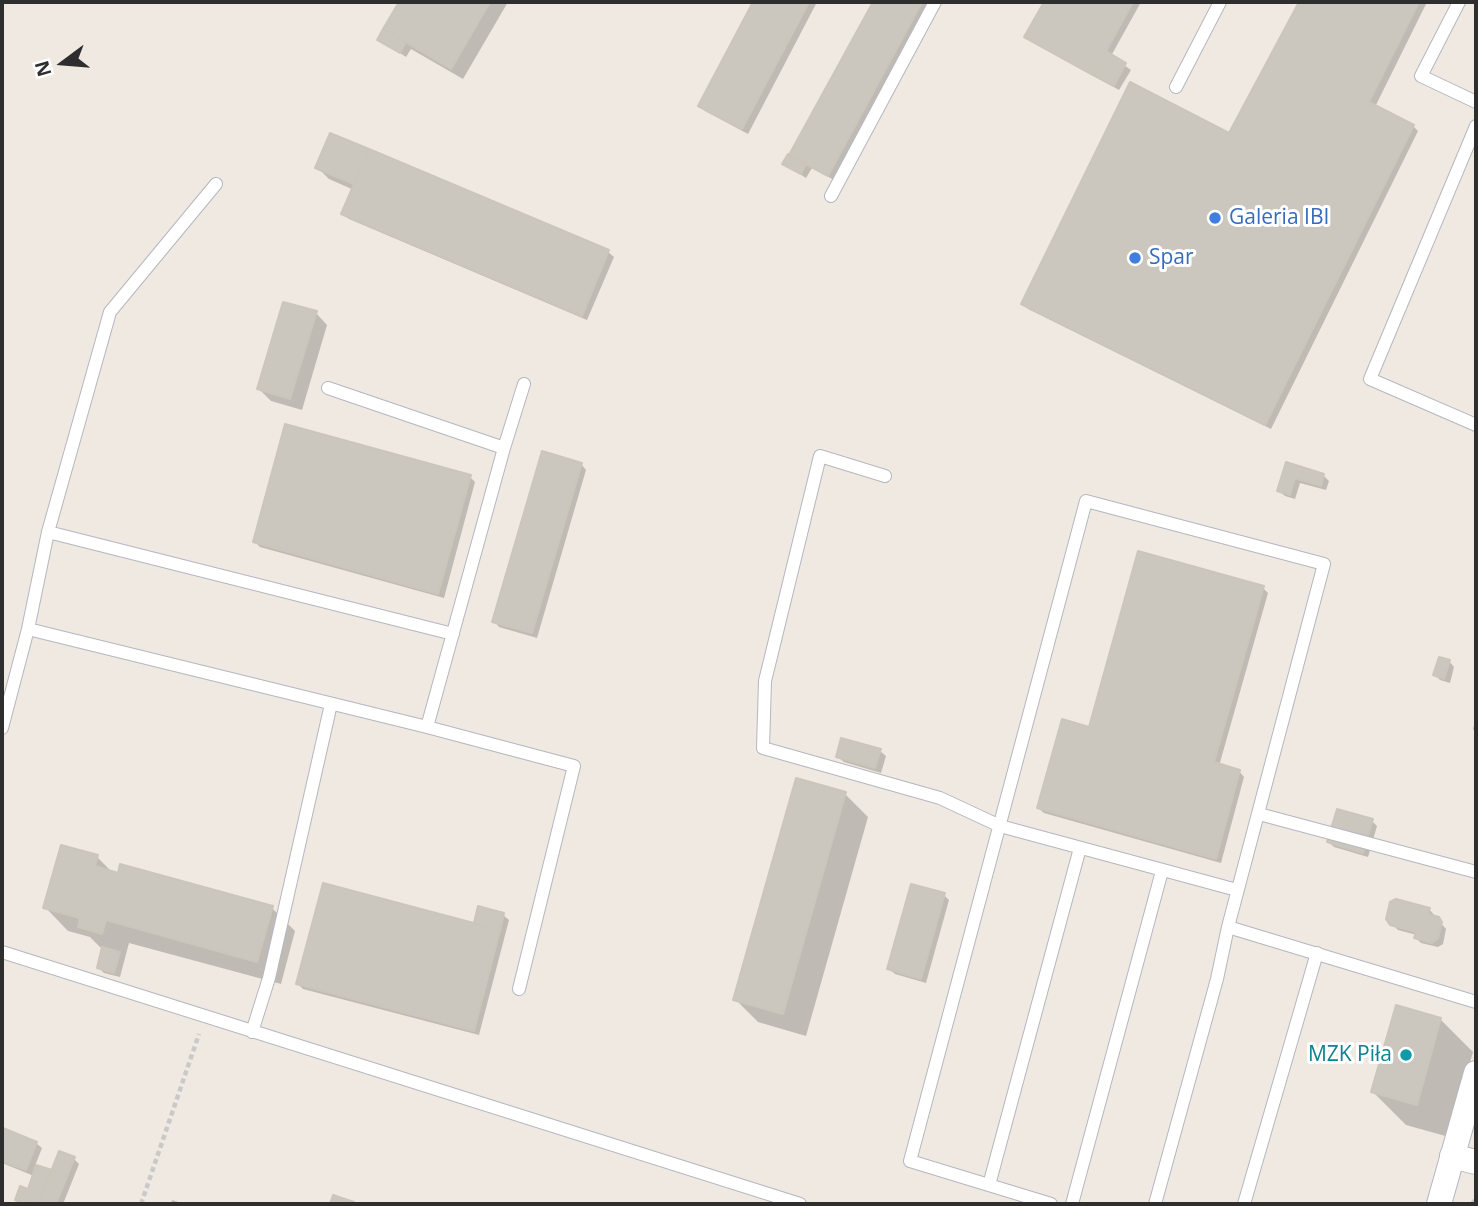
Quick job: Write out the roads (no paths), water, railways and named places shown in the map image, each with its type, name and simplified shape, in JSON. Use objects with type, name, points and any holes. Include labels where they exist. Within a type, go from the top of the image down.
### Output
[{"type":"street","points":[[1439,1204],[1476,1073]]},
{"type":"street","points":[[1452,1156],[1476,1162]]},
{"type":"lane","points":[[831,196],[935,2]]},
{"type":"lane","points":[[1176,87],[1220,2]]},
{"type":"lane","points":[[1459,2],[1421,76],[1476,102]]},
{"type":"lane","points":[[1476,126],[1370,379],[1476,425]]},
{"type":"lane","points":[[2,728],[28,629],[48,532],[110,312],[216,184]]},
{"type":"lane","points":[[427,727],[524,384]]},
{"type":"lane","points":[[328,387],[504,448]]},
{"type":"lane","points":[[885,476],[820,456],[765,681],[763,748],[940,798],[1000,826],[1237,890]]},
{"type":"lane","points":[[1051,1204],[910,1161],[1086,501],[1324,564],[1237,890],[1217,979],[1155,1204]]},
{"type":"lane","points":[[48,532],[453,634]]},
{"type":"lane","points":[[28,629],[574,766],[519,989]]},
{"type":"lane","points":[[252,1032],[269,978],[331,704]]},
{"type":"lane","points":[[1259,814],[1476,872]]},
{"type":"lane","points":[[989,1185],[1080,848]]},
{"type":"lane","points":[[1072,1204],[1162,870]]},
{"type":"lane","points":[[1228,927],[1476,1002]]},
{"type":"lane","points":[[2,952],[800,1204]]},
{"type":"lane","points":[[1244,1204],[1317,953]]},
{"type":"place","name":"Galeria IBI","points":[[1215,218]]},
{"type":"place","name":"Spar","points":[[1135,258]]},
{"type":"place","name":"MZK Piła","points":[[1406,1055]]}]
